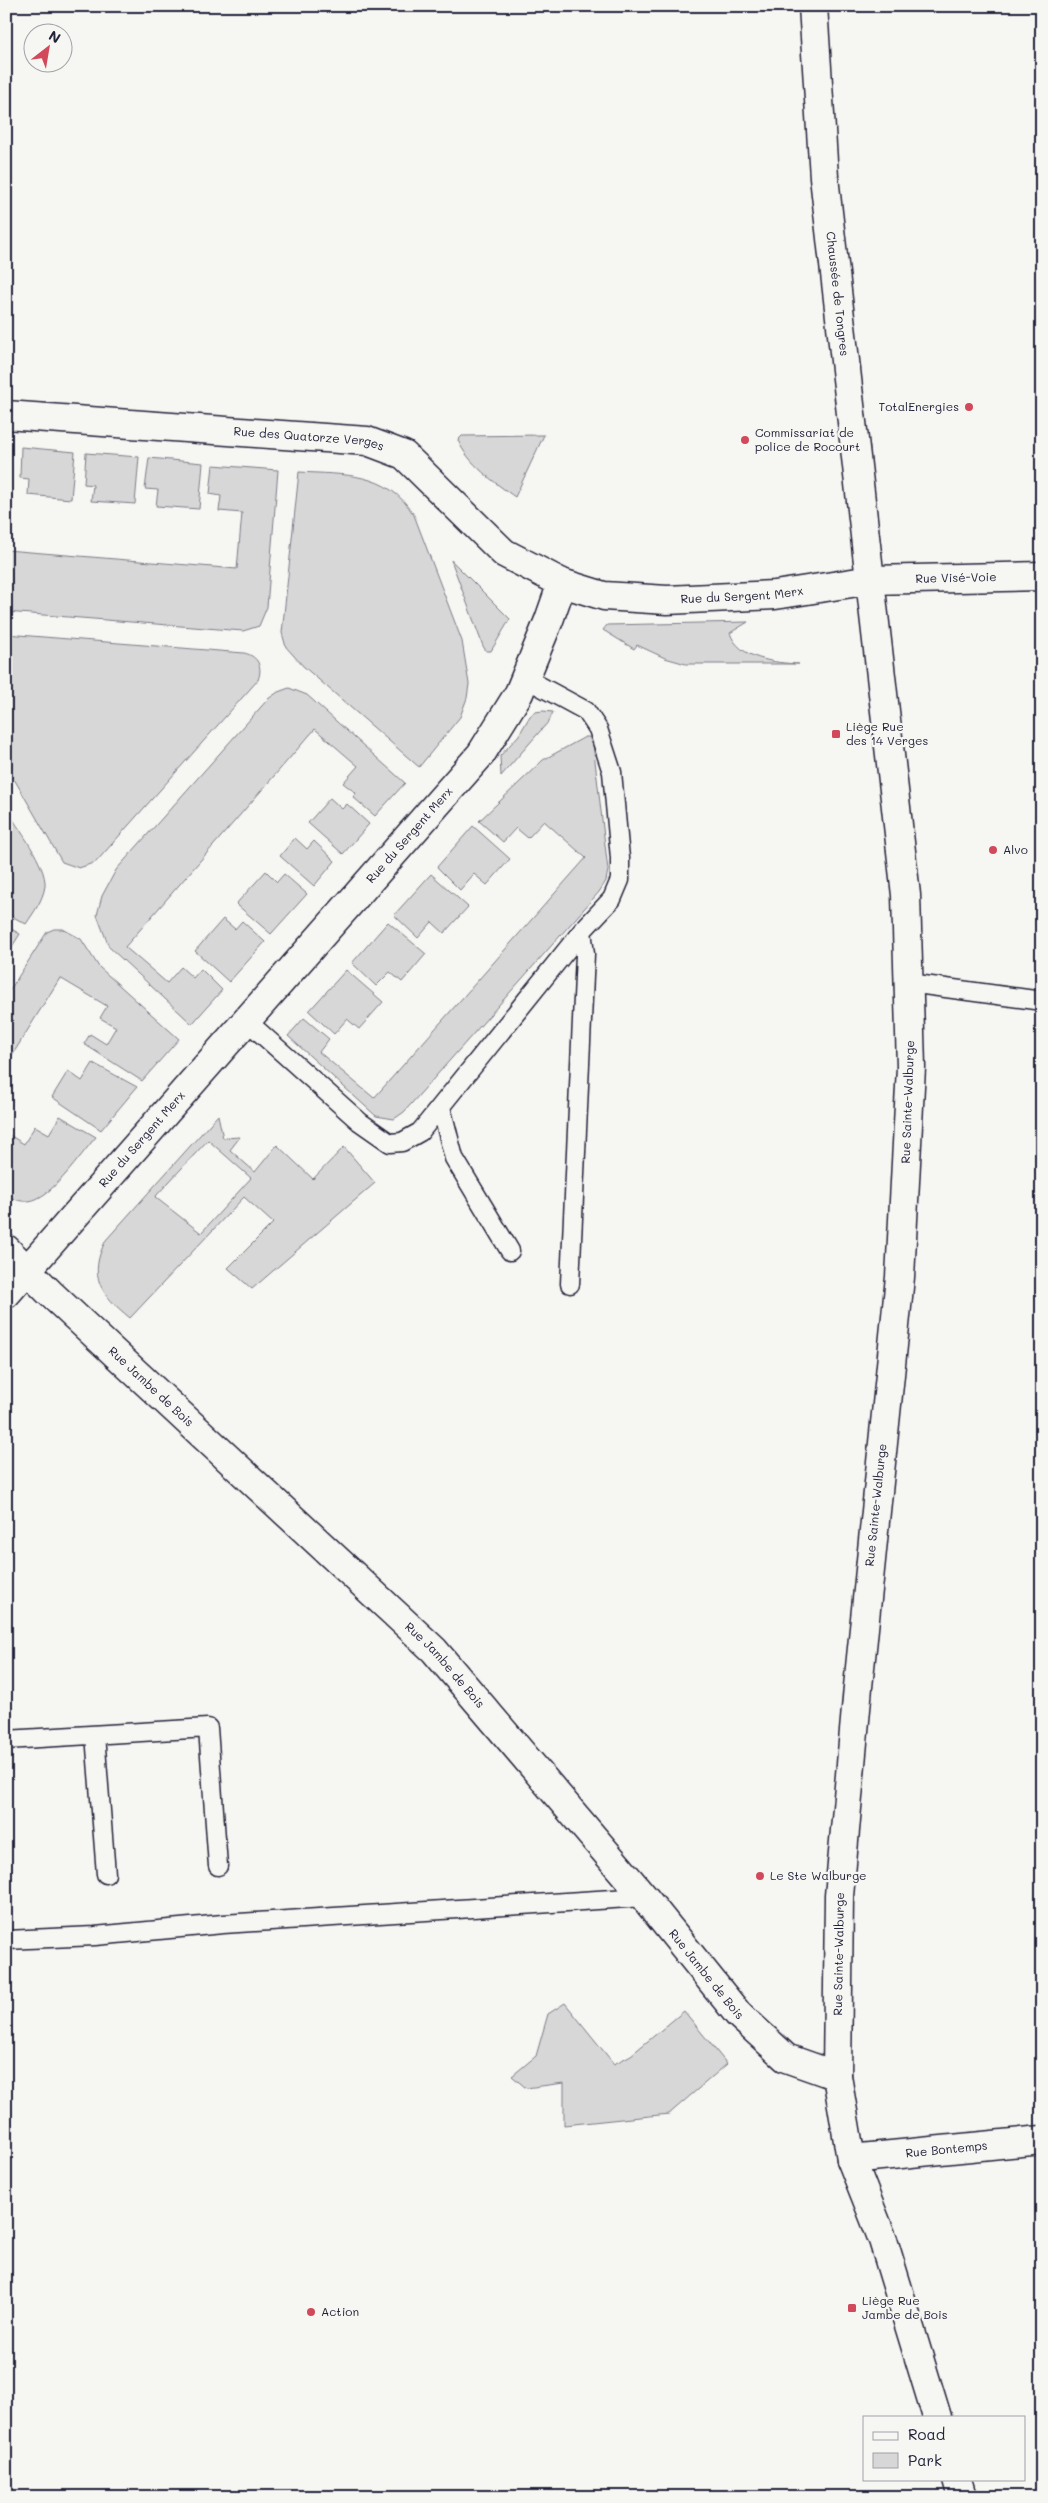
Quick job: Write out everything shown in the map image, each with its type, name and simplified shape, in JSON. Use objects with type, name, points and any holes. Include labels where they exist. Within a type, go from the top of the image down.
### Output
[{"type":"street","name":"Chaussée de Tongres","points":[[813,6],[824,177],[871,580]]},
{"type":"street","name":"Rue des Quatorze Verges","points":[[6,415],[368,441],[404,454],[504,553],[562,583]]},
{"type":"street","name":"Rue Visé-Voie","points":[[871,580],[1042,576]]},
{"type":"street","name":"Rue du Sergent Merx","points":[[6,1294],[481,754],[519,693],[562,583],[604,596],[667,600],[775,595],[871,580]]},
{"type":"street","name":"Rue Sainte-Walburge","points":[[871,580],[906,895],[911,1067],[900,1277],[858,1686],[839,1896],[837,2076],[851,2159],[883,2240],[936,2416]]},
{"type":"street","name":"Rue Jambe de Bois","points":[[6,1249],[434,1650],[644,1897],[738,2014],[786,2058],[837,2076]]},
{"type":"street","name":"Rue Bontemps","points":[[851,2159],[1042,2140]]},
{"type":"street","points":[[957,2480],[962,2497]]},
{"type":"lane","points":[[247,1021],[360,1122],[390,1143],[402,1142],[420,1132],[582,931],[612,899],[620,880],[620,858],[612,772],[598,729],[586,711],[525,678]]},
{"type":"lane","points":[[570,1284],[585,954],[582,931]]},
{"type":"lane","points":[[909,983],[1042,1001]]},
{"type":"lane","points":[[441,1107],[454,1158],[510,1251]]},
{"type":"lane","points":[[6,1740],[208,1728],[218,1866]]},
{"type":"lane","points":[[95,1735],[106,1874]]},
{"type":"lane","points":[[6,1940],[95,1936],[232,1924],[644,1897]]},
{"type":"green space","points":[[544,435],[515,497],[491,479],[468,457],[458,440],[462,436]]},
{"type":"green space","points":[[21,447],[75,452],[71,499],[28,495],[29,479],[20,478]]},
{"type":"green space","points":[[6,448],[11,448],[7,494],[6,494]]},
{"type":"green space","points":[[86,453],[139,457],[135,504],[91,501],[93,485],[84,484]]},
{"type":"green space","points":[[149,458],[203,463],[199,509],[156,506],[158,490],[145,489]]},
{"type":"green space","points":[[213,465],[278,470],[267,607],[259,626],[243,631],[6,612],[6,550],[237,569],[242,513],[219,511],[221,496],[210,494]]},
{"type":"green space","points":[[299,472],[348,475],[378,483],[391,490],[414,515],[462,641],[469,684],[467,698],[460,717],[419,767],[303,666],[286,647],[282,633]]},
{"type":"green space","points":[[451,560],[510,619],[491,651],[486,651],[483,646]]},
{"type":"green space","points":[[748,622],[730,633],[741,649],[769,661],[799,664],[686,664],[665,658],[637,645],[634,649],[603,630],[607,625]]},
{"type":"green space","points":[[6,634],[244,653],[256,659],[260,671],[258,680],[96,862],[79,868],[62,862],[6,765]]},
{"type":"green space","points":[[289,688],[307,695],[405,783],[375,816],[353,797],[356,793],[343,783],[358,766],[315,729],[125,947],[167,983],[181,967],[193,978],[201,969],[222,990],[192,1024],[109,947],[97,915],[102,896],[116,870],[268,699],[278,692]]},
{"type":"green space","points":[[535,712],[553,712],[549,721],[501,776],[500,756],[519,735],[530,716]]},
{"type":"green space","points":[[585,737],[589,737],[593,744],[608,870],[606,881],[599,892],[404,1112],[394,1119],[376,1116],[288,1036],[304,1018],[329,1039],[319,1052],[374,1098],[586,858],[544,821],[528,838],[516,828],[503,842],[479,821],[543,760]]},
{"type":"green space","points":[[330,798],[342,809],[347,804],[369,824],[343,854],[308,823]]},
{"type":"green space","points":[[6,809],[30,846],[44,878],[45,886],[42,896],[26,924],[6,913]]},
{"type":"green space","points":[[473,826],[510,859],[487,885],[474,874],[460,890],[437,867]]},
{"type":"green space","points":[[295,838],[307,849],[314,841],[335,861],[314,886],[280,856]]},
{"type":"green space","points":[[266,871],[277,882],[284,874],[307,894],[271,934],[236,904]]},
{"type":"green space","points":[[431,874],[468,907],[444,933],[432,922],[418,938],[394,915]]},
{"type":"green space","points":[[223,919],[235,929],[242,921],[265,942],[229,982],[195,951]]},
{"type":"green space","points":[[388,922],[426,954],[402,982],[390,972],[376,986],[352,963]]},
{"type":"green space","points":[[6,926],[20,934],[6,956]]},
{"type":"green space","points":[[54,929],[63,929],[81,939],[99,967],[179,1039],[142,1081],[84,1044],[90,1034],[106,1044],[116,1027],[100,1018],[107,1006],[60,978],[6,1065],[6,996],[47,932]]},
{"type":"green space","points":[[346,970],[383,1002],[359,1029],[347,1019],[334,1034],[309,1011]]},
{"type":"green space","points":[[93,1063],[137,1087],[101,1130],[52,1097],[68,1071],[82,1081]]},
{"type":"green space","points":[[218,1115],[223,1138],[240,1137],[230,1150],[255,1172],[277,1145],[313,1179],[344,1147],[375,1183],[252,1289],[228,1268],[273,1223],[244,1197],[130,1318],[111,1301],[100,1284],[98,1264],[100,1253],[106,1240]],"holes":[[[208,1140],[251,1178],[201,1233],[155,1197]]]},
{"type":"green space","points":[[60,1116],[96,1137],[56,1185],[37,1199],[28,1201],[17,1200],[6,1195],[6,1133],[24,1144],[35,1126],[49,1134]]},
{"type":"green space","points":[[565,2003],[614,2064],[631,2055],[684,2011],[727,2064],[669,2114],[564,2125],[564,2083],[526,2088],[512,2076],[536,2056],[548,2014]]},
{"type":"place","name":"TotalEnergies","points":[[969,407]]},
{"type":"place","name":"Commissariat de police de Rocourt","points":[[745,440]]},
{"type":"place","name":"Liège Rue des 14 Verges","points":[[836,734]]},
{"type":"place","name":"Alvo","points":[[993,850]]},
{"type":"place","name":"Le Ste Walburge","points":[[760,1876]]},
{"type":"place","name":"Liège Rue Jambe de Bois","points":[[852,2308]]},
{"type":"place","name":"Action","points":[[311,2312]]}]
